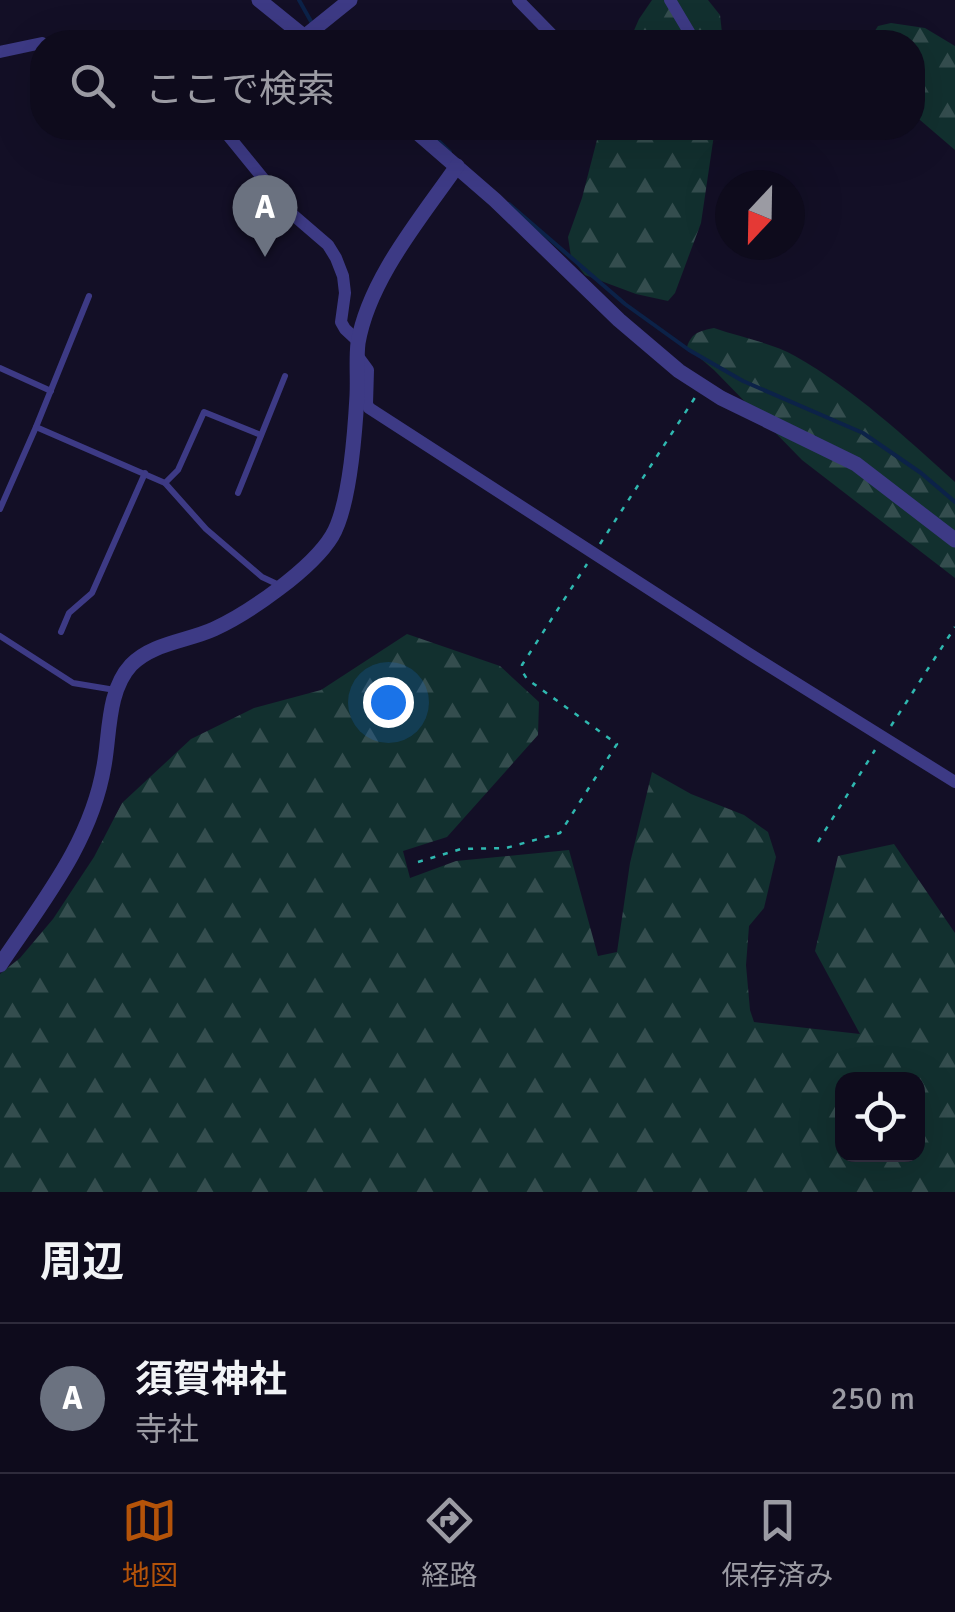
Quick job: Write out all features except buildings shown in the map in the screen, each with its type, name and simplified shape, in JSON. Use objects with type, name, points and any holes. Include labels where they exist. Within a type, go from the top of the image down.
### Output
[{"type":"street","points":[[259,0],[291,30]]},
{"type":"street","points":[[316,30],[350,0]]},
{"type":"street","points":[[518,0],[548,30]]},
{"type":"street","points":[[670,0],[688,30]]},
{"type":"street","points":[[0,52],[30,46]]},
{"type":"street","points":[[232,140],[292,214],[328,244],[336,258],[345,293],[342,322],[368,370],[369,408],[955,782]]},
{"type":"street","points":[[426,140],[496,200],[666,361],[721,398],[856,464],[955,540]]},
{"type":"street","points":[[0,964],[55,884],[92,816],[104,769],[111,712],[117,690],[132,664],[162,647],[213,630],[243,614],[311,562],[332,536],[349,479],[358,348],[372,296],[457,166]]},
{"type":"lane","points":[[0,508],[89,296]]},
{"type":"lane","points":[[0,368],[51,390]]},
{"type":"lane","points":[[238,493],[285,376]]},
{"type":"lane","points":[[165,482],[178,470],[204,412],[261,435]]},
{"type":"lane","points":[[36,427],[165,482],[206,529],[262,577],[280,586]]},
{"type":"lane","points":[[61,632],[70,613],[92,593],[145,473]]},
{"type":"lane","points":[[0,636],[73,683],[117,690]]},
{"type":"path","points":[[418,862],[461,849],[506,848],[560,833],[617,744],[528,679],[522,665],[703,386]]},
{"type":"path","points":[[818,842],[955,627]]},
{"type":"green space","points":[[652,0],[708,0],[720,15],[722,30],[634,30]]},
{"type":"green space","points":[[891,23],[925,28],[955,46],[955,150],[925,124],[925,30],[876,30]]},
{"type":"green space","points":[[597,140],[713,140],[701,223],[675,293],[668,301],[585,275],[571,257],[568,237]]},
{"type":"green space","points":[[714,328],[776,347],[817,369],[879,415],[955,482],[955,578],[802,460],[687,347],[697,333]]},
{"type":"green space","points":[[407,634],[500,666],[539,702],[538,735],[447,837],[403,851],[410,878],[456,861],[569,850],[598,956],[617,952],[630,863],[652,772],[691,794],[744,815],[768,832],[776,857],[764,908],[749,926],[746,965],[754,1022],[860,1034],[815,951],[838,856],[894,844],[955,933],[955,1192],[0,1192],[0,974],[20,958],[53,919],[94,857],[122,803],[191,739],[254,708],[321,690]]},
{"type":"waterway","points":[[299,0],[313,25]]},
{"type":"waterway","points":[[438,140],[450,152]]},
{"type":"waterway","points":[[509,204],[625,304],[689,350],[743,381],[863,433],[955,502]]},
{"type":"place","name":"須賀神社","points":[[265,257]]}]
